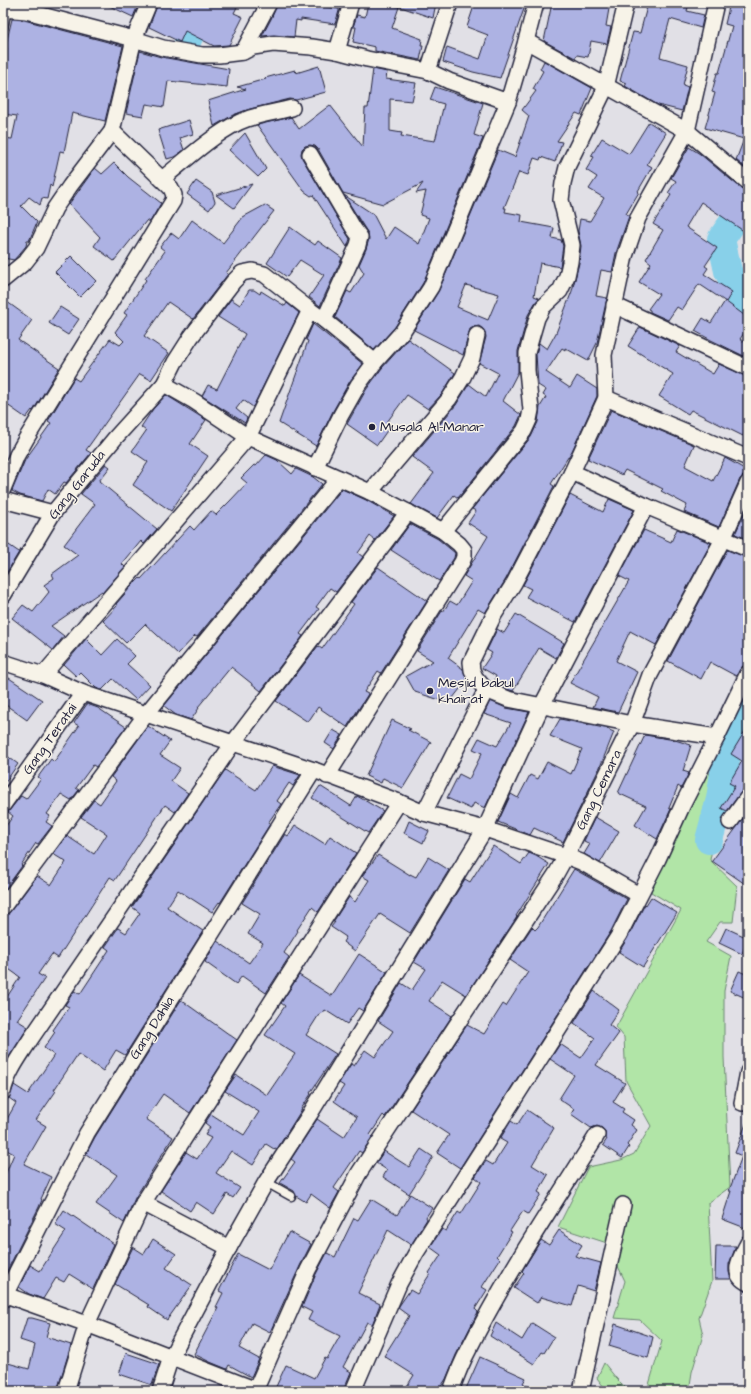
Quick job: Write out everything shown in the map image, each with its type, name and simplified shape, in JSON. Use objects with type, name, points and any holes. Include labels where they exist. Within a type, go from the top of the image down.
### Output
[{"type":"street","points":[[3,280],[25,262],[32,253],[55,208],[112,131],[134,39],[149,3]]},
{"type":"street","points":[[243,52],[269,3]]},
{"type":"street","points":[[337,51],[351,3]]},
{"type":"street","points":[[428,71],[450,3]]},
{"type":"street","points":[[315,468],[358,385],[375,362],[402,332],[431,287],[508,102],[536,3]]},
{"type":"street","points":[[442,531],[524,431],[529,420],[531,410],[527,359],[532,335],[537,318],[544,307],[560,291],[567,276],[570,262],[572,245],[561,200],[563,183],[567,167],[606,87],[626,3]]},
{"type":"street","points":[[716,3],[687,131],[638,218],[626,256],[604,355],[606,398],[572,472],[514,583],[494,615],[471,662],[475,677],[486,690],[508,699],[632,724],[717,737]]},
{"type":"street","points":[[5,9],[28,7],[168,50],[202,55],[219,55],[243,52],[253,47],[273,44],[312,47],[337,51],[367,59],[428,71],[449,81],[508,102]]},
{"type":"street","points":[[526,41],[687,131],[748,182]]},
{"type":"street","points":[[162,179],[218,135],[234,125],[247,119],[292,108]]},
{"type":"street","points":[[3,489],[17,455],[26,439],[173,201],[174,195],[171,188],[112,131]]},
{"type":"street","points":[[310,154],[360,237],[358,245],[324,320]]},
{"type":"street","name":"Gang Garuda","points":[[3,596],[53,513],[116,437],[164,384],[175,362],[191,337],[233,282],[242,273],[252,271],[264,274],[310,310]]},
{"type":"street","points":[[614,305],[748,368]]},
{"type":"street","points":[[43,675],[248,437],[310,310],[375,362]]},
{"type":"street","points":[[370,492],[450,399],[472,358],[477,335]]},
{"type":"street","points":[[164,384],[194,401],[248,437],[370,492],[408,512],[442,531],[459,544],[464,550],[462,562],[327,776]]},
{"type":"street","points":[[606,398],[748,458]]},
{"type":"street","points":[[572,472],[646,506],[748,549]]},
{"type":"street","points":[[3,906],[147,713],[339,478]]},
{"type":"street","name":"Gang Cemara","points":[[257,1390],[308,1270],[360,1173],[556,874],[566,856],[632,724],[650,675],[724,539],[748,483]]},
{"type":"street","points":[[3,500],[53,513]]},
{"type":"street","points":[[160,1391],[171,1357],[266,1182],[310,1114],[485,829],[542,705],[646,506]]},
{"type":"street","points":[[3,1092],[11,1070],[30,1040],[234,743],[408,512]]},
{"type":"street","points":[[3,662],[43,675],[83,693],[147,713],[314,770],[424,813],[485,829],[566,856],[581,862],[639,895]]},
{"type":"street","points":[[353,1391],[399,1284],[416,1253],[619,934],[658,859],[683,804],[748,673]]},
{"type":"street","points":[[424,813],[486,690]]},
{"type":"street","name":"Gang Teratai","points":[[3,805],[83,693]]},
{"type":"street","name":"Gang Dahlia","points":[[4,1296],[87,1133],[314,770]]},
{"type":"street","points":[[730,822],[748,797]]},
{"type":"street","points":[[66,1391],[87,1324],[143,1203],[399,802]]},
{"type":"street","points":[[742,1104],[748,1072]]},
{"type":"street","points":[[451,1391],[468,1350],[517,1262],[597,1135]]},
{"type":"street","points":[[143,1203],[229,1248]]},
{"type":"street","points":[[581,1391],[623,1204]]},
{"type":"street","points":[[748,1243],[738,1266],[738,1274],[742,1280],[748,1283]]},
{"type":"street","points":[[4,1296],[87,1324],[257,1390]]},
{"type":"lane","points":[[3,28],[5,9]]},
{"type":"lane","points":[[266,1182],[291,1196]]},
{"type":"green space","points":[[707,766],[720,805],[710,860],[737,886],[733,922],[720,922],[706,942],[731,956],[724,991],[724,1057],[730,1187],[708,1203],[712,1281],[699,1318],[703,1335],[692,1372],[689,1391],[638,1391],[648,1388],[662,1341],[640,1320],[614,1318],[625,1281],[607,1243],[558,1227],[588,1167],[621,1160],[634,1154],[651,1126],[626,1081],[624,1037],[616,1027],[681,910],[651,892],[653,877]]},
{"type":"green space","points":[[604,1363],[629,1391],[607,1391],[597,1378]]},
{"type":"building","points":[[103,3],[139,3],[133,17]]},
{"type":"building","points":[[158,3],[239,3],[234,13],[243,17],[229,45],[214,46],[185,31],[180,42],[149,27]]},
{"type":"building","points":[[278,3],[309,4],[339,9],[339,11],[335,24],[301,19],[301,21],[296,20],[294,37],[274,35],[262,36]]},
{"type":"building","points":[[368,3],[380,3],[399,7],[392,28],[422,39],[421,46],[423,46],[420,60],[375,51],[375,47],[353,42],[356,27],[353,27],[357,15],[365,17]]},
{"type":"building","points":[[395,3],[436,3],[433,18],[395,5]]},
{"type":"building","points":[[475,3],[526,3],[500,78],[473,72],[443,62],[447,47],[480,59],[488,35],[467,27]]},
{"type":"building","points":[[552,3],[610,3],[606,26],[611,27],[607,44],[591,41],[588,57],[577,55],[575,58],[544,41]]},
{"type":"building","points":[[648,3],[689,3],[687,11],[704,15],[701,28],[670,19],[660,57],[688,65],[683,85],[688,87],[682,111],[658,105],[625,86],[627,83],[620,81],[633,32],[640,33]]},
{"type":"building","points":[[732,3],[748,3],[748,170],[736,160],[744,139],[705,128],[715,93],[712,92],[717,73],[719,73],[732,26],[725,24],[729,7],[730,8]]},
{"type":"building","points":[[12,19],[24,20],[123,46],[105,121],[72,113],[64,152],[60,151],[52,187],[50,185],[47,199],[42,198],[40,205],[29,197],[21,206],[37,222],[26,246],[14,260],[3,258],[3,138],[12,139],[17,116],[3,114],[3,70],[7,48],[5,48]]},
{"type":"building","points":[[140,51],[161,57],[229,69],[227,87],[168,81],[164,107],[146,104],[143,116],[126,113]]},
{"type":"building","points":[[544,61],[592,88],[581,115],[576,113],[557,141],[562,142],[555,162],[541,157],[540,160],[534,158],[528,175],[519,172],[504,208],[506,208],[505,212],[522,215],[521,222],[554,228],[552,238],[561,240],[563,246],[560,267],[540,263],[534,296],[539,298],[528,315],[518,351],[518,372],[503,401],[521,415],[516,426],[458,498],[454,495],[437,518],[411,504],[434,473],[412,457],[456,405],[469,384],[486,397],[498,373],[479,363],[486,337],[485,332],[479,326],[470,329],[463,355],[414,330],[439,290],[498,150],[515,157],[529,116],[522,110],[536,91],[533,89],[543,71],[540,69]],"holes":[[[466,285],[499,294],[488,320],[457,307]]]},
{"type":"building","points":[[319,66],[326,92],[296,100],[290,99],[250,109],[233,115],[214,126],[208,101],[246,89],[237,87],[266,79],[265,78],[295,70],[296,73]]},
{"type":"building","points":[[373,69],[387,72],[386,79],[416,83],[412,101],[390,99],[390,131],[402,133],[401,136],[435,141],[444,104],[430,100],[435,87],[483,103],[474,135],[483,138],[423,283],[395,327],[374,350],[335,317],[347,291],[351,293],[364,273],[359,265],[369,239],[367,232],[344,195],[373,214],[386,239],[394,227],[419,244],[429,218],[420,215],[426,191],[416,193],[423,183],[383,204],[343,193],[318,149],[315,146],[305,146],[302,149],[302,158],[350,239],[347,247],[313,195],[311,196],[304,191],[257,125],[291,117],[299,129],[330,105],[363,147],[365,108],[368,108]]},
{"type":"building","points":[[189,120],[193,134],[180,138],[184,150],[174,157],[167,159],[158,130]]},
{"type":"building","points":[[649,122],[666,133],[647,164],[652,167],[626,214],[629,216],[616,253],[612,272],[601,270],[596,296],[607,298],[597,343],[588,361],[565,348],[565,350],[562,348],[546,372],[570,388],[577,376],[597,389],[597,396],[572,451],[551,484],[554,486],[506,579],[485,613],[478,609],[448,658],[463,669],[467,680],[449,703],[415,692],[406,676],[433,661],[417,651],[442,611],[443,612],[450,601],[457,605],[472,581],[464,576],[488,536],[468,523],[476,511],[472,509],[531,437],[538,422],[540,407],[546,397],[543,395],[546,390],[538,385],[536,354],[539,343],[547,349],[556,333],[572,291],[579,263],[581,246],[578,231],[580,219],[590,221],[604,198],[589,189],[597,177],[586,170],[594,157],[591,156],[602,138],[629,154]]},
{"type":"building","points":[[245,133],[266,169],[258,177],[229,150]]},
{"type":"building","points":[[689,147],[700,154],[742,189],[748,191],[748,234],[701,202],[686,227],[717,248],[705,266],[708,268],[704,274],[732,292],[726,302],[699,284],[682,310],[677,307],[668,320],[650,312],[648,309],[659,294],[639,282],[651,263],[646,259],[663,230],[653,224],[671,195],[668,193],[676,181],[671,178]]},
{"type":"building","points":[[114,163],[128,177],[161,203],[150,222],[147,220],[114,261],[94,246],[100,237],[69,204],[95,168],[102,174]]},
{"type":"building","points":[[196,181],[212,192],[215,202],[209,210],[187,194]]},
{"type":"building","points":[[252,184],[234,208],[216,195]]},
{"type":"building","points":[[265,205],[274,211],[193,319],[168,302],[144,336],[169,353],[151,380],[140,374],[86,450],[91,453],[66,483],[64,482],[55,494],[48,489],[42,501],[20,495],[12,491],[25,460],[51,423],[48,421],[74,378],[79,381],[110,339],[120,345],[124,341],[115,332],[127,315],[124,313],[146,280],[145,279],[165,251],[160,247],[171,233],[179,239],[192,220],[223,243],[243,217]]},
{"type":"building","points":[[290,227],[315,245],[318,241],[342,258],[320,306],[309,297],[324,275],[300,260],[287,277],[267,263]]},
{"type":"building","points":[[71,256],[96,281],[80,297],[55,272]]},
{"type":"building","points":[[249,290],[254,290],[260,294],[261,291],[285,306],[287,303],[299,313],[253,407],[243,400],[236,409],[247,418],[245,423],[202,396],[208,385],[217,389],[245,334],[218,317],[231,299],[240,305]]},
{"type":"building","points":[[3,299],[32,320],[18,340],[59,368],[33,411],[32,410],[26,418],[3,402]]},
{"type":"building","points":[[725,301],[748,318],[748,327],[740,339],[748,345],[748,358],[695,331],[703,318],[711,323]]},
{"type":"building","points":[[60,307],[79,319],[68,335],[49,323]]},
{"type":"building","points":[[313,324],[363,364],[350,381],[316,446],[279,423],[308,341],[306,340]]},
{"type":"building","points":[[640,327],[680,346],[676,352],[713,374],[719,364],[748,377],[748,436],[744,434],[743,436],[691,410],[688,414],[659,396],[673,374],[628,346]]},
{"type":"building","points":[[408,339],[455,373],[442,394],[428,409],[407,395],[387,422],[391,425],[377,445],[347,424],[366,390],[382,368]]},
{"type":"building","points":[[166,395],[206,420],[190,444],[208,456],[171,511],[133,485],[148,462],[132,451],[146,431],[141,427],[153,409]]},
{"type":"building","points":[[611,410],[694,445],[685,466],[713,481],[725,458],[748,471],[748,474],[740,479],[719,527],[684,512],[687,505],[661,491],[663,489],[625,470],[622,475],[588,459]]},
{"type":"building","points":[[266,455],[277,460],[292,474],[296,469],[313,477],[322,484],[197,637],[195,636],[178,654],[145,624],[126,643],[103,621],[117,606],[116,604],[130,588],[140,578],[141,579],[190,526],[194,530],[211,511],[216,515],[230,501],[247,483],[241,478],[254,465],[256,466]]},
{"type":"building","points":[[106,464],[110,467],[99,481],[157,529],[144,544],[141,541],[122,564],[125,567],[103,592],[102,591],[51,626],[64,636],[53,650],[12,618],[23,605],[33,612],[49,592],[44,585],[54,578],[52,574],[78,555],[64,545],[95,504],[81,494]]},
{"type":"building","points":[[342,489],[366,500],[394,516],[375,540],[370,536],[358,553],[363,557],[336,592],[330,588],[316,607],[319,609],[300,634],[303,636],[261,691],[231,667],[198,707],[199,708],[191,720],[176,715],[164,706]]},
{"type":"building","points":[[570,495],[603,512],[609,499],[634,510],[575,622],[526,597],[531,589],[523,585]]},
{"type":"building","points":[[748,508],[748,539],[735,534]]},
{"type":"building","points":[[410,524],[438,539],[455,553],[454,558],[439,581],[391,550]]},
{"type":"building","points":[[677,529],[711,543],[656,645],[630,631],[616,661],[637,672],[618,712],[593,707],[598,697],[570,683],[629,581],[619,576],[644,530],[671,542]]},
{"type":"building","points":[[3,541],[19,552],[3,579]]},
{"type":"building","points":[[727,550],[748,558],[748,661],[740,669],[736,676],[710,662],[701,679],[668,661]]},
{"type":"building","points":[[378,567],[427,601],[381,673],[378,671],[364,692],[368,694],[347,727],[318,707],[308,722],[276,701],[318,646],[322,649],[354,604],[351,602]]},
{"type":"building","points":[[516,614],[564,643],[556,658],[539,648],[513,691],[494,684],[496,676],[482,668],[492,653],[487,650],[497,629],[504,633]]},
{"type":"building","points":[[86,639],[102,655],[117,639],[135,656],[127,664],[150,685],[136,700],[113,679],[102,690],[96,688],[80,672],[76,676],[64,665]]},
{"type":"building","points":[[3,674],[42,700],[27,720],[3,703]]},
{"type":"building","points":[[490,701],[506,708],[529,712],[485,808],[474,803],[471,809],[447,798],[459,774],[469,779],[482,753],[473,749],[479,738],[497,746],[511,723],[484,714]]},
{"type":"building","points":[[87,704],[98,708],[126,727],[96,767],[93,765],[76,788],[79,790],[71,800],[61,794],[47,814],[50,816],[46,822],[52,826],[38,844],[36,843],[21,865],[22,866],[3,892],[3,830],[13,816],[8,812],[21,796],[26,799],[41,779],[38,777],[51,759],[54,762],[79,726],[74,723]]},
{"type":"building","points":[[560,719],[609,729],[614,732],[600,767],[563,842],[534,828],[530,835],[498,822],[511,794],[518,798],[530,775],[538,779],[547,762],[571,774],[582,749],[550,736]]},
{"type":"building","points":[[392,720],[411,729],[408,730],[431,742],[403,788],[383,778],[381,783],[366,776]]},
{"type":"building","points":[[148,726],[170,741],[160,755],[180,768],[171,781],[188,793],[175,812],[165,805],[115,880],[110,877],[58,958],[52,954],[38,974],[45,978],[17,1020],[28,1027],[3,1067],[3,1003],[20,977],[3,965],[3,916],[10,912],[37,876],[51,885],[66,862],[53,854],[67,836],[94,854],[107,834],[81,817],[94,800],[100,804],[116,781],[111,777]]},
{"type":"building","points":[[748,726],[748,788],[741,792],[727,811],[721,808],[735,786],[729,783],[742,761],[731,754]]},
{"type":"building","points":[[333,730],[342,735],[334,749],[325,743]]},
{"type":"building","points":[[645,735],[675,740],[691,745],[683,771],[689,773],[681,788],[678,786],[669,808],[671,809],[657,839],[635,825],[646,806],[618,793]]},
{"type":"building","points":[[3,753],[18,764],[4,784],[6,785],[3,790]]},
{"type":"building","points":[[272,766],[300,775],[293,786],[289,783],[277,801],[281,804],[268,823],[270,824],[220,903],[219,902],[212,912],[178,890],[167,907],[203,931],[125,1055],[116,1050],[103,1071],[78,1054],[54,1090],[56,1091],[36,1120],[46,1126],[24,1164],[51,1177],[39,1207],[3,1279],[3,1180],[14,1154],[3,1148],[3,1126],[16,1103],[9,1098],[14,1085],[28,1094],[54,1055],[44,1048],[55,1032],[53,1030],[69,1007],[65,1005],[74,991],[80,994],[109,950],[105,947],[118,928],[126,933],[140,913],[132,907],[225,770],[256,790]]},
{"type":"building","points":[[320,786],[351,806],[357,796],[383,811],[368,833],[312,798]]},
{"type":"building","points":[[748,812],[748,886],[712,861]]},
{"type":"building","points":[[595,817],[619,831],[600,863],[584,854],[590,844],[584,841]]},
{"type":"building","points":[[409,821],[429,831],[423,843],[404,833]]},
{"type":"building","points":[[295,825],[325,844],[330,836],[356,853],[318,912],[312,907],[297,930],[298,931],[284,953],[289,957],[266,993],[242,976],[236,984],[205,962],[217,941],[249,963],[263,943],[248,934],[260,914],[242,903],[285,834],[288,836]]},
{"type":"building","points":[[493,846],[521,864],[529,853],[549,864],[516,916],[517,917],[466,995],[442,980],[429,1001],[452,1016],[385,1117],[383,1115],[370,1135],[372,1137],[362,1153],[359,1151],[334,1188],[339,1192],[330,1208],[311,1194],[306,1202],[296,1196],[294,1191],[280,1183],[295,1162],[291,1159],[317,1119],[344,1137],[357,1117],[334,1101],[344,1086],[339,1083],[351,1064],[354,1066],[365,1050],[375,1057],[393,1031],[378,1021],[401,983],[412,990],[426,969],[414,962],[465,879],[470,882]]},
{"type":"building","points":[[378,855],[410,875],[416,877],[428,857],[449,870],[410,933],[380,914],[355,951],[343,942],[346,937],[331,927],[349,897],[355,902],[369,880],[362,876]]},
{"type":"building","points":[[574,869],[627,899],[611,931],[460,1168],[437,1153],[449,1135],[411,1110],[467,1025],[484,1034],[503,1004],[506,1006],[528,972],[510,960],[532,927],[535,930],[538,927]]},
{"type":"building","points":[[651,897],[677,913],[643,967],[619,952],[645,904],[646,905]]},
{"type":"building","points":[[726,928],[748,938],[742,954],[719,943]]},
{"type":"building","points":[[359,954],[387,972],[363,1011],[358,1008],[347,1024],[325,1010],[322,1014],[320,1013],[306,1035],[336,1054],[310,1093],[311,1094],[277,1149],[274,1149],[266,1144],[253,1165],[231,1151],[216,1173],[240,1188],[233,1198],[227,1194],[214,1214],[196,1202],[190,1211],[161,1191],[186,1152],[197,1159],[211,1138],[205,1135],[210,1127],[205,1123],[211,1114],[244,1135],[259,1112],[225,1091],[236,1075],[267,1095],[295,1054],[265,1035],[285,1006],[281,1003],[299,975],[332,996]]},
{"type":"building","points":[[739,971],[748,975],[748,999],[730,991]]},
{"type":"building","points":[[594,991],[619,1010],[609,1025],[619,1033],[596,1065],[625,1083],[613,1102],[624,1109],[622,1112],[634,1120],[631,1125],[637,1130],[627,1145],[629,1147],[622,1158],[603,1145],[607,1139],[605,1138],[605,1131],[602,1128],[597,1126],[591,1128],[571,1114],[574,1109],[559,1099],[574,1075],[550,1059],[560,1044],[581,1058],[595,1038],[574,1023]]},
{"type":"building","points":[[181,1000],[237,1040],[190,1113],[163,1094],[146,1119],[173,1137],[135,1198],[124,1223],[96,1204],[117,1175],[86,1154],[95,1137]]},
{"type":"building","points":[[527,1110],[554,1128],[532,1165],[548,1175],[538,1192],[541,1194],[528,1214],[523,1211],[510,1231],[512,1232],[497,1256],[500,1259],[482,1287],[487,1290],[475,1309],[478,1312],[456,1355],[446,1379],[438,1391],[404,1391],[414,1375],[384,1356],[409,1316],[398,1308],[410,1290],[417,1294],[441,1255],[430,1247],[442,1229],[446,1231],[458,1212],[461,1214],[481,1182],[475,1177],[486,1161],[493,1165],[507,1143],[500,1139],[511,1121],[517,1125]]},
{"type":"building","points":[[747,1121],[748,1229],[722,1219],[731,1191],[729,1191],[742,1156],[735,1153]]},
{"type":"building","points":[[421,1149],[433,1157],[409,1194],[383,1177],[387,1170],[376,1163],[384,1151],[409,1167]]},
{"type":"building","points":[[410,1194],[432,1208],[411,1245],[388,1230],[358,1293],[380,1304],[372,1325],[367,1322],[343,1367],[351,1372],[343,1391],[274,1391],[286,1365],[314,1378],[340,1336],[308,1320],[312,1312],[302,1307],[327,1253],[335,1257],[354,1218],[358,1220],[371,1199],[397,1215]]},
{"type":"building","points":[[64,1210],[114,1244],[93,1289],[69,1274],[64,1282],[56,1278],[43,1299],[29,1294],[19,1287],[30,1265],[40,1271],[66,1231],[55,1224]]},
{"type":"building","points":[[559,1230],[582,1245],[575,1256],[601,1263],[594,1291],[578,1286],[572,1306],[541,1297],[537,1303],[514,1288],[524,1273],[522,1271],[541,1240],[549,1245]]},
{"type":"building","points":[[289,1232],[311,1244],[270,1332],[252,1323],[239,1348],[259,1359],[251,1377],[229,1365],[227,1369],[194,1354],[218,1308],[216,1307],[223,1293],[219,1291],[238,1254],[269,1270]]},
{"type":"building","points":[[153,1239],[176,1254],[166,1268],[192,1285],[167,1320],[148,1307],[149,1305],[115,1284],[133,1247],[144,1254]]},
{"type":"building","points":[[716,1246],[736,1246],[729,1264],[731,1279],[715,1279]]},
{"type":"building","points":[[27,1318],[50,1323],[46,1337],[71,1345],[57,1391],[36,1391],[23,1387],[22,1391],[3,1391],[3,1379],[8,1363],[29,1369],[35,1345],[20,1340]]},
{"type":"building","points":[[496,1323],[522,1340],[532,1323],[554,1337],[544,1353],[542,1352],[534,1364],[490,1336]]},
{"type":"building","points":[[615,1324],[653,1337],[648,1358],[609,1346]]},
{"type":"building","points":[[126,1353],[159,1364],[152,1385],[119,1374]]},
{"type":"building","points":[[480,1357],[526,1378],[523,1383],[535,1391],[465,1391]]},
{"type":"waterway","points":[[188,39],[206,3]]},
{"type":"waterway","points":[[748,201],[721,239],[728,271],[740,296],[748,306]]},
{"type":"waterway","points":[[709,840],[720,799],[728,747],[748,711]]},
{"type":"place","name":"Musala Al-Manar","points":[[372,427]]},
{"type":"place","name":"Mesjid babul khairat","points":[[430,691]]}]
